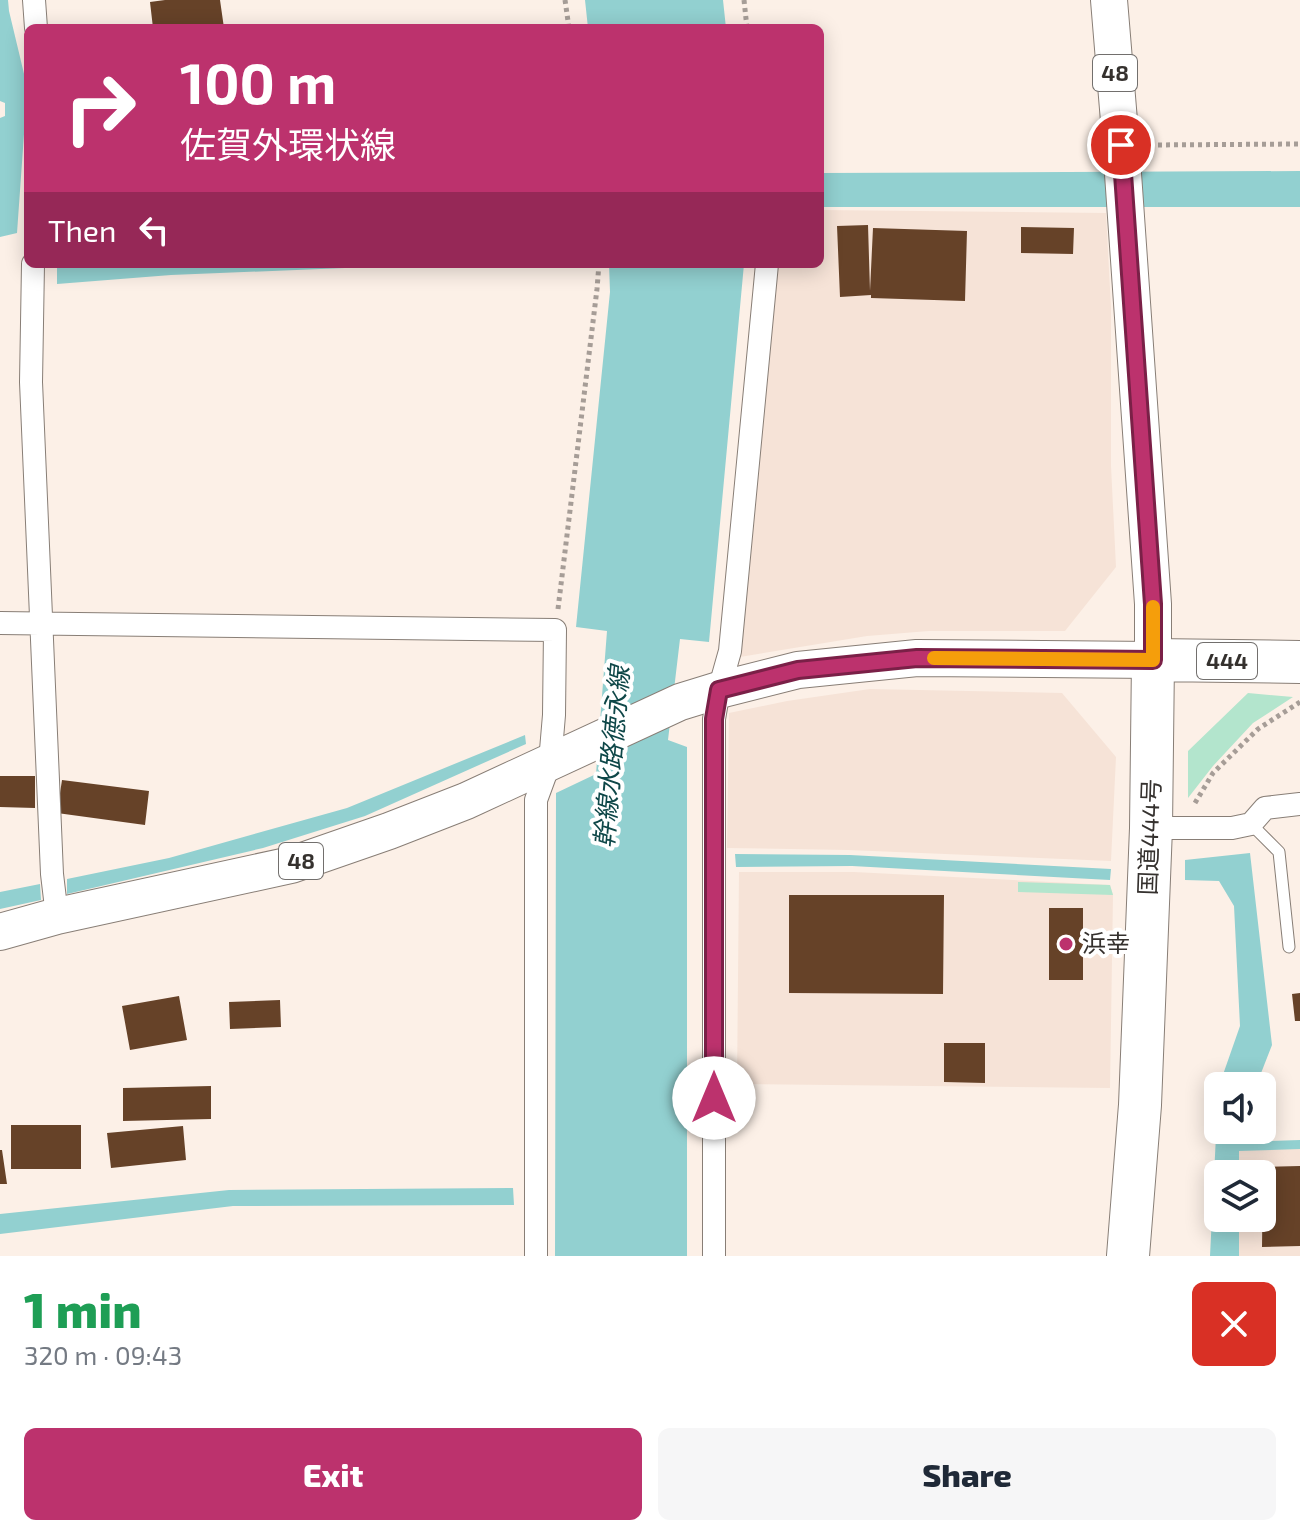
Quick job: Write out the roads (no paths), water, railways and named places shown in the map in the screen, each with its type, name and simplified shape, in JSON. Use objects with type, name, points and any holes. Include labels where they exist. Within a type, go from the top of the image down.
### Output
[{"type":"highway","name":"444","points":[[1153,660],[1300,662]]},
{"type":"highway","name":"国道444号","points":[[1128,1256],[1165,828],[1153,660]]},
{"type":"main road","name":"48","points":[[0,932],[57,916],[291,865],[466,801],[680,702],[798,670],[917,658],[1153,660],[1153,604],[1109,0]]},
{"type":"street","points":[[34,0],[36,24]]},
{"type":"street","points":[[33,268],[31,382],[52,874],[57,916]]},
{"type":"street","points":[[714,1256],[714,719],[730,651],[767,268]]},
{"type":"street","points":[[0,623],[555,630],[550,762],[536,800],[536,1256]]},
{"type":"street","points":[[1165,828],[1232,828],[1251,824],[1265,808],[1300,804]]},
{"type":"lane","points":[[1251,824],[1279,852],[1289,947]]},
{"type":"water","points":[[0,0],[8,0],[24,74],[24,134],[17,233],[0,237],[0,118],[5,116],[5,103],[0,101]]},
{"type":"water","points":[[585,0],[723,0],[726,24],[588,24]]},
{"type":"water","points":[[1300,171],[1300,207],[824,207],[824,173]]},
{"type":"water","points":[[57,268],[343,268],[171,275],[57,284]]},
{"type":"water","name":"幹線水路徳永線","points":[[609,268],[744,268],[709,642],[680,639],[668,740],[687,747],[687,1256],[555,1256],[556,793],[596,774],[607,631],[576,627],[610,292]]},
{"type":"water","points":[[525,735],[526,744],[365,816],[263,848],[67,894],[67,879],[169,858],[347,808]]},
{"type":"water","points":[[1250,853],[1272,1045],[1261,1072],[1224,1072],[1240,1026],[1234,906],[1219,881],[1185,880],[1185,860]]},
{"type":"water","points":[[735,854],[850,855],[1111,869],[1110,880],[852,866],[736,867]]},
{"type":"water","points":[[40,884],[41,900],[0,909],[0,892]]},
{"type":"water","points":[[1300,1140],[1300,1149],[1239,1151],[1239,1160],[1215,1160],[1216,1144],[1276,1144],[1276,1141]]},
{"type":"water","points":[[513,1188],[514,1205],[233,1206],[0,1234],[0,1214],[229,1190]]},
{"type":"water","points":[[1211,1232],[1239,1232],[1239,1256],[1210,1256]]},
{"type":"place","name":"浜幸","points":[[1066,944]]}]
